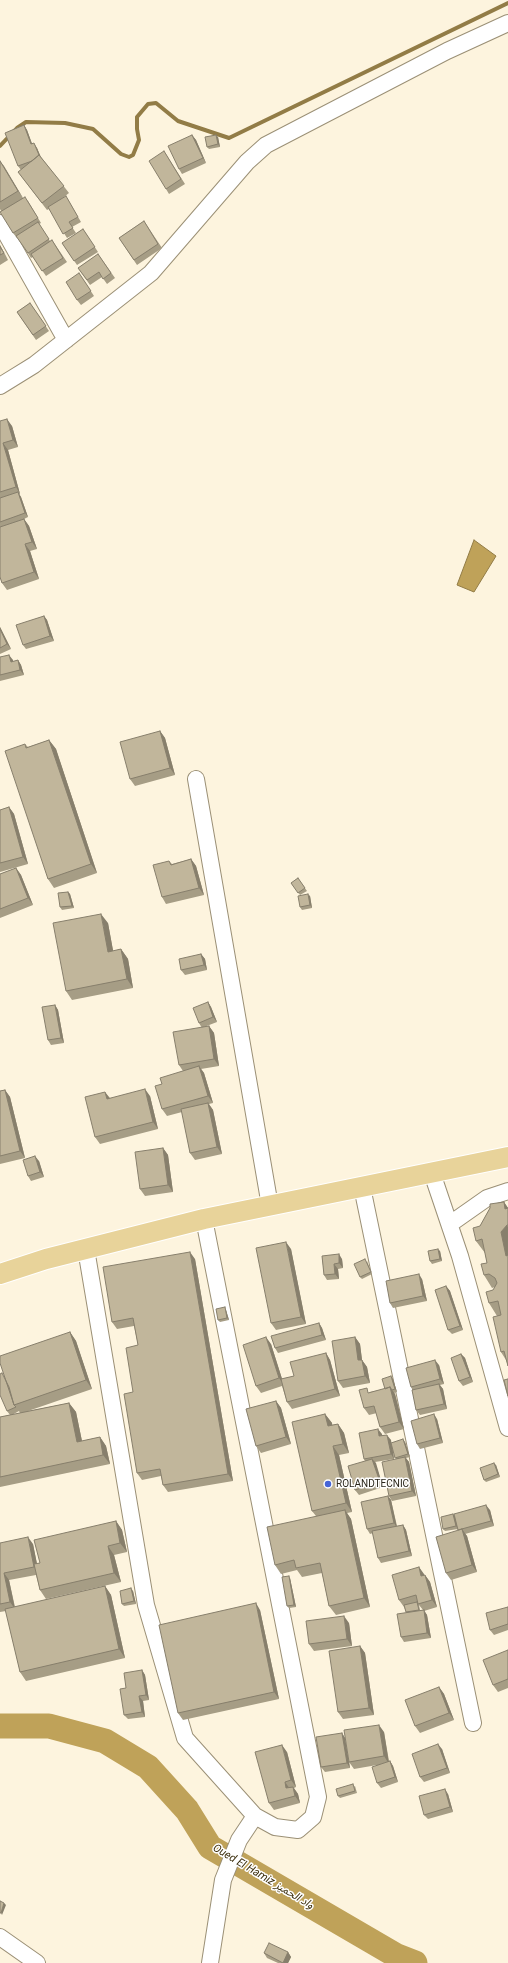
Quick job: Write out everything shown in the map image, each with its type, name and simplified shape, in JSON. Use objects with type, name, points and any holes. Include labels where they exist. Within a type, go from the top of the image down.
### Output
[{"type":"main road","points":[[0,1274],[46,1259],[204,1219],[508,1157]]},
{"type":"street","points":[[0,386],[34,365],[151,274],[247,162],[266,145],[446,51],[508,23]]},
{"type":"street","points":[[0,223],[66,340]]},
{"type":"street","points":[[196,779],[270,1206]]},
{"type":"street","points":[[432,1173],[460,1256],[508,1428]]},
{"type":"street","points":[[362,1187],[473,1723]]},
{"type":"street","points":[[450,1224],[487,1198],[508,1190]]},
{"type":"street","points":[[86,1249],[146,1605],[185,1738],[255,1816],[275,1827],[298,1830],[313,1817],[318,1797],[204,1219]]},
{"type":"street","points":[[210,1963],[223,1880],[239,1840],[255,1816]]},
{"type":"street","points":[[0,1937],[37,1963]]},
{"type":"shaded area","points":[[474,540],[496,556],[474,592],[457,585]]},
{"type":"building","points":[[24,125],[31,144],[34,143],[39,155],[32,161],[18,166],[5,133]]},
{"type":"building","points":[[192,135],[203,158],[179,169],[168,146]]},
{"type":"building","points":[[216,135],[218,144],[207,147],[205,137]]},
{"type":"building","points":[[164,151],[181,179],[166,189],[149,161]]},
{"type":"building","points":[[39,155],[64,186],[42,203],[18,172]]},
{"type":"building","points":[[0,161],[18,191],[0,202]]},
{"type":"building","points":[[66,196],[78,217],[69,222],[73,228],[63,234],[48,207]]},
{"type":"building","points":[[25,197],[38,218],[13,233],[0,212]]},
{"type":"building","points":[[144,221],[158,244],[134,260],[119,238]]},
{"type":"building","points":[[38,222],[49,239],[28,253],[16,236]]},
{"type":"building","points":[[83,229],[95,247],[74,261],[62,243]]},
{"type":"building","points":[[52,240],[63,258],[42,271],[31,254]]},
{"type":"building","points":[[0,247],[4,253],[0,255]]},
{"type":"building","points":[[98,254],[111,273],[103,279],[99,272],[87,280],[78,268]]},
{"type":"building","points":[[79,273],[91,291],[77,300],[66,282]]},
{"type":"building","points":[[30,303],[46,326],[33,335],[17,312]]},
{"type":"building","points":[[7,419],[13,440],[3,443],[16,487],[0,492],[0,421]]},
{"type":"building","points":[[18,492],[25,513],[0,522],[0,498]]},
{"type":"building","points":[[24,519],[32,542],[25,544],[34,572],[2,583],[0,577],[0,527]]},
{"type":"building","points":[[44,616],[50,636],[23,645],[16,625]]},
{"type":"building","points":[[0,629],[7,644],[0,648]]},
{"type":"building","points":[[9,655],[11,662],[18,660],[20,670],[0,675],[0,657]]},
{"type":"building","points":[[160,731],[170,768],[130,779],[120,742]]},
{"type":"building","points":[[49,740],[91,864],[48,879],[5,751],[25,744],[26,748]]},
{"type":"building","points":[[9,807],[23,857],[0,863],[0,810]]},
{"type":"building","points":[[191,859],[199,888],[162,897],[153,865],[169,861],[171,865]]},
{"type":"building","points":[[16,868],[28,898],[0,909],[0,874]]},
{"type":"building","points":[[298,878],[305,888],[298,893],[291,883]]},
{"type":"building","points":[[68,892],[72,906],[60,907],[58,893]]},
{"type":"building","points":[[308,894],[310,905],[300,907],[298,896]]},
{"type":"building","points":[[101,914],[108,952],[121,949],[127,979],[66,991],[53,923]]},
{"type":"building","points":[[201,954],[204,965],[181,970],[179,959]]},
{"type":"building","points":[[208,1002],[213,1017],[199,1023],[193,1008]]},
{"type":"building","points":[[55,1005],[61,1038],[48,1040],[42,1007]]},
{"type":"building","points":[[209,1026],[214,1059],[179,1065],[173,1032]]},
{"type":"building","points":[[199,1066],[208,1096],[162,1109],[155,1086],[162,1084],[160,1078]]},
{"type":"building","points":[[145,1089],[153,1122],[95,1137],[85,1097],[105,1092],[107,1099]]},
{"type":"building","points":[[5,1090],[20,1151],[0,1156],[0,1091]]},
{"type":"building","points":[[208,1103],[217,1147],[190,1153],[181,1109]]},
{"type":"building","points":[[163,1148],[168,1185],[140,1189],[135,1152]]},
{"type":"building","points":[[35,1156],[40,1172],[28,1176],[23,1160]]},
{"type":"building","points":[[504,1202],[505,1209],[508,1208],[508,1225],[501,1232],[506,1256],[508,1255],[508,1366],[504,1351],[501,1352],[493,1317],[501,1315],[498,1301],[489,1303],[486,1292],[493,1290],[497,1283],[495,1278],[489,1274],[484,1275],[481,1264],[487,1263],[482,1239],[476,1241],[473,1228],[480,1226],[490,1208],[490,1204]]},
{"type":"building","points":[[286,1242],[301,1317],[271,1323],[256,1248]]},
{"type":"building","points":[[438,1249],[440,1259],[430,1261],[428,1251]]},
{"type":"building","points":[[190,1252],[228,1474],[163,1485],[160,1469],[137,1473],[124,1394],[133,1392],[126,1348],[138,1345],[133,1318],[112,1322],[103,1267]]},
{"type":"building","points":[[339,1254],[339,1263],[334,1264],[335,1274],[324,1275],[322,1256]]},
{"type":"building","points":[[365,1259],[371,1272],[360,1277],[354,1264]]},
{"type":"building","points":[[419,1274],[423,1296],[390,1303],[386,1281]]},
{"type":"building","points":[[446,1286],[460,1326],[448,1330],[435,1290]]},
{"type":"building","points":[[225,1307],[227,1318],[218,1320],[216,1309]]},
{"type":"building","points":[[319,1323],[322,1335],[275,1348],[271,1336]]},
{"type":"building","points":[[70,1332],[86,1380],[14,1405],[0,1363],[0,1356]]},
{"type":"building","points":[[266,1337],[279,1378],[256,1386],[243,1345]]},
{"type":"building","points":[[355,1337],[358,1360],[362,1360],[365,1376],[338,1381],[332,1341]]},
{"type":"building","points":[[326,1353],[335,1389],[287,1402],[281,1379],[294,1376],[290,1362]]},
{"type":"building","points":[[461,1354],[470,1377],[459,1381],[451,1358]]},
{"type":"building","points":[[435,1360],[440,1379],[411,1387],[406,1368]]},
{"type":"building","points":[[2,1373],[16,1407],[7,1411],[0,1395],[0,1374]]},
{"type":"building","points":[[391,1376],[395,1389],[392,1390],[390,1387],[385,1389],[382,1379]]},
{"type":"building","points":[[508,1379],[508,1396],[504,1380]]},
{"type":"building","points":[[439,1384],[444,1404],[416,1410],[412,1390]]},
{"type":"building","points":[[390,1387],[399,1422],[380,1427],[374,1406],[364,1408],[359,1390],[367,1388],[368,1393]]},
{"type":"building","points":[[276,1401],[286,1437],[256,1446],[246,1409]]},
{"type":"building","points":[[69,1403],[77,1442],[100,1437],[103,1455],[0,1477],[0,1417]]},
{"type":"building","name":"ROLANDTECNIC","points":[[325,1414],[328,1426],[338,1424],[343,1444],[333,1446],[346,1503],[312,1511],[292,1422]]},
{"type":"building","points":[[434,1414],[440,1438],[417,1444],[411,1421]]},
{"type":"building","points":[[378,1429],[379,1436],[387,1435],[391,1454],[364,1459],[359,1433]]},
{"type":"building","points":[[403,1439],[408,1454],[395,1458],[391,1443]]},
{"type":"building","points":[[405,1457],[412,1491],[389,1496],[382,1462]]},
{"type":"building","points":[[372,1459],[380,1482],[355,1490],[348,1466]]},
{"type":"building","points":[[494,1463],[498,1474],[484,1480],[480,1468]]},
{"type":"building","points":[[388,1496],[394,1523],[367,1529],[361,1502]]},
{"type":"building","points":[[486,1505],[491,1521],[458,1530],[454,1514]]},
{"type":"building","points":[[345,1510],[364,1598],[329,1606],[320,1563],[296,1568],[294,1560],[275,1565],[267,1527]]},
{"type":"building","points":[[453,1514],[456,1526],[443,1529],[441,1517]]},
{"type":"building","points":[[116,1521],[120,1543],[108,1546],[114,1573],[40,1590],[34,1564],[40,1563],[34,1540]]},
{"type":"building","points":[[403,1525],[409,1551],[378,1558],[372,1531]]},
{"type":"building","points":[[462,1529],[472,1565],[446,1573],[436,1537]]},
{"type":"building","points":[[28,1537],[34,1567],[4,1573],[10,1602],[0,1604],[0,1543]]},
{"type":"building","points":[[419,1567],[421,1576],[425,1575],[432,1600],[418,1604],[416,1595],[399,1600],[392,1575]]},
{"type":"building","points":[[289,1576],[294,1605],[287,1606],[282,1577]]},
{"type":"building","points":[[105,1586],[119,1649],[20,1672],[5,1609]]},
{"type":"building","points":[[131,1588],[134,1601],[122,1604],[120,1591]]},
{"type":"building","points":[[417,1602],[419,1610],[406,1612],[404,1605]]},
{"type":"building","points":[[256,1603],[274,1692],[178,1713],[159,1625]]},
{"type":"building","points":[[508,1607],[508,1624],[490,1630],[486,1613]]},
{"type":"building","points":[[424,1610],[427,1633],[401,1637],[397,1614]]},
{"type":"building","points":[[344,1616],[347,1639],[309,1644],[306,1621]]},
{"type":"building","points":[[360,1646],[369,1708],[338,1712],[329,1651]]},
{"type":"building","points":[[508,1650],[508,1679],[493,1685],[483,1660]]},
{"type":"building","points":[[142,1670],[146,1695],[139,1696],[142,1712],[124,1715],[120,1689],[126,1688],[124,1673]]},
{"type":"building","points":[[439,1687],[449,1713],[415,1726],[405,1700]]},
{"type":"building","points":[[379,1725],[384,1756],[349,1762],[344,1730]]},
{"type":"building","points":[[342,1733],[347,1763],[321,1767],[316,1737]]},
{"type":"building","points":[[438,1744],[447,1768],[420,1777],[412,1754]]},
{"type":"building","points":[[282,1745],[291,1780],[285,1782],[286,1788],[293,1787],[295,1796],[269,1803],[255,1752]]},
{"type":"building","points":[[390,1761],[395,1777],[377,1783],[372,1767]]},
{"type":"building","points":[[353,1784],[355,1791],[338,1796],[336,1789]]},
{"type":"building","points":[[445,1789],[450,1807],[424,1815],[419,1796]]},
{"type":"building","points":[[0,1901],[4,1903],[1,1913],[0,1913]]},
{"type":"building","points":[[269,1943],[288,1952],[283,1963],[264,1953]]},
{"type":"waterway","points":[[0,146],[17,128],[26,122],[65,123],[93,129],[121,154],[129,157],[133,155],[139,140],[137,117],[148,104],[156,103],[178,121],[229,138],[508,3]]},
{"type":"waterway","name":"Oued El Hamiz واد الحميز","points":[[0,1726],[49,1726],[105,1741],[148,1767],[187,1810],[210,1847],[397,1956],[415,1963]]},
{"type":"place","name":"ROLANDTECNIC","points":[[328,1484]]}]
